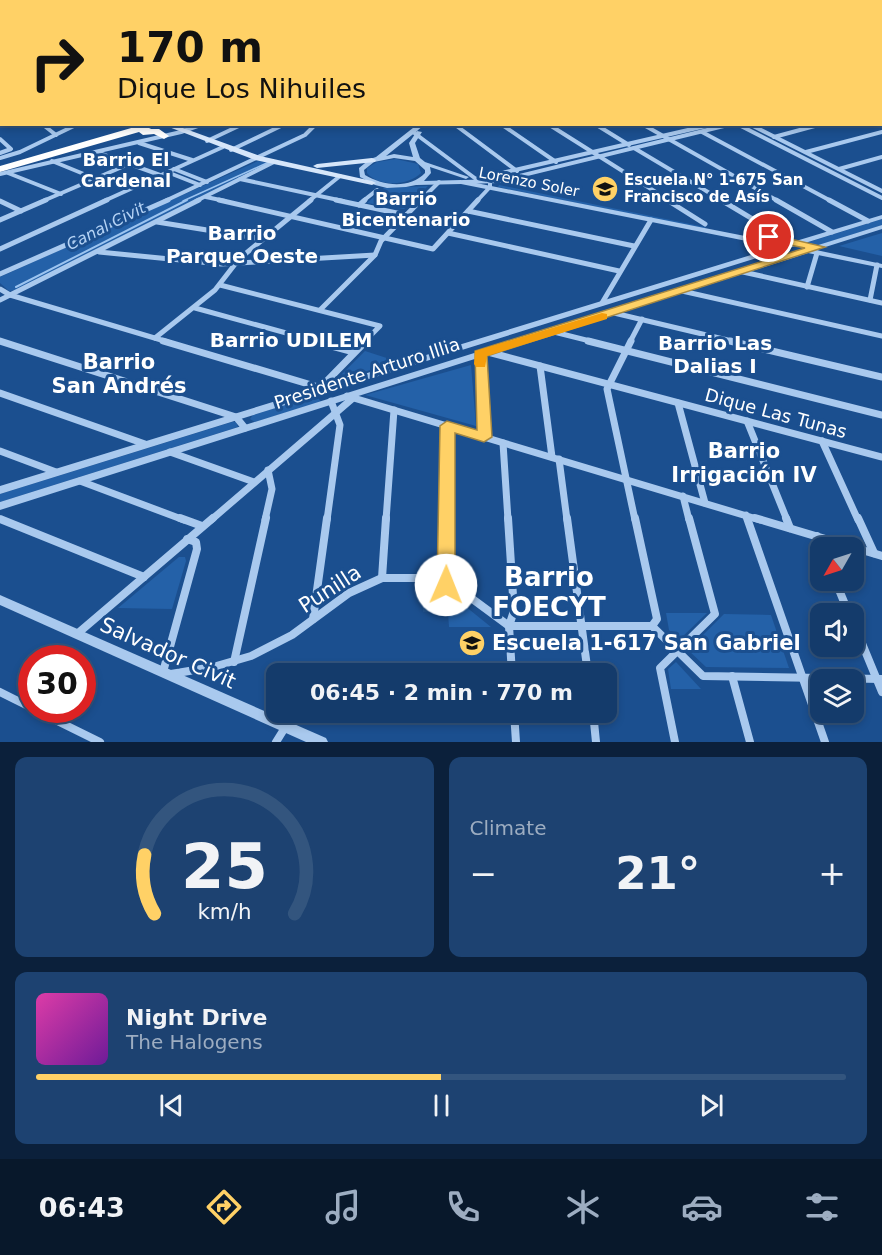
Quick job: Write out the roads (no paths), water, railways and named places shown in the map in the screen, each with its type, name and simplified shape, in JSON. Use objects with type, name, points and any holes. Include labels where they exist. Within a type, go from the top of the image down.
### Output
[{"type":"highway","points":[[2,168],[118,126]]},
{"type":"highway","points":[[2,168],[138,126]]},
{"type":"highway","points":[[16,165],[152,126]]},
{"type":"highway","points":[[2,168],[104,145],[144,131],[156,131],[164,136]]},
{"type":"main road","points":[[168,126],[258,158],[372,183]]},
{"type":"main road","points":[[296,166],[328,166],[376,159]]},
{"type":"street","points":[[45,126],[56,135]]},
{"type":"street","points":[[0,158],[20,152],[74,126]]},
{"type":"street","points":[[2,168],[51,161],[199,126]]},
{"type":"street","points":[[206,141],[239,126]]},
{"type":"street","points":[[231,150],[281,126]]},
{"type":"street","points":[[0,274],[208,182],[304,135],[314,126]]},
{"type":"street","points":[[376,159],[417,159],[412,143],[420,126]]},
{"type":"street","points":[[372,183],[364,178],[360,171],[362,166],[425,126]]},
{"type":"street","points":[[457,126],[517,171]]},
{"type":"street","points":[[504,126],[556,162]]},
{"type":"street","points":[[551,126],[708,227]]},
{"type":"street","points":[[598,126],[790,244]]},
{"type":"street","points":[[645,126],[832,232]]},
{"type":"street","points":[[691,126],[696,129]]},
{"type":"street","points":[[415,133],[476,179],[632,146],[707,126]]},
{"type":"street","points":[[666,138],[724,126]]},
{"type":"street","points":[[741,126],[882,198]]},
{"type":"street","points":[[753,126],[882,191]]},
{"type":"street","points":[[773,137],[814,126]]},
{"type":"street","points":[[702,132],[868,221]]},
{"type":"street","points":[[805,153],[882,132]]},
{"type":"street","points":[[0,139],[10,149],[0,153]]},
{"type":"street","points":[[137,142],[193,160]]},
{"type":"street","points":[[206,197],[433,249],[490,184],[598,157],[632,146]]},
{"type":"street","points":[[0,249],[223,147]]},
{"type":"street","points":[[95,151],[160,175]]},
{"type":"street","points":[[838,169],[882,157]]},
{"type":"street","name":"Lorenzo Soler","points":[[417,159],[450,174],[490,184],[651,220],[708,227]]},
{"type":"street","points":[[51,161],[96,179]]},
{"type":"street","points":[[0,300],[206,197],[270,161]]},
{"type":"street","points":[[0,220],[129,164]]},
{"type":"street","points":[[417,183],[428,173],[426,164]]},
{"type":"street","points":[[0,174],[2,168]]},
{"type":"street","points":[[2,168],[60,194]]},
{"type":"street","points":[[174,169],[208,182]]},
{"type":"street","points":[[167,172],[201,185]]},
{"type":"street","points":[[155,338],[195,308],[220,285],[235,264],[340,176]]},
{"type":"street","points":[[240,179],[406,215]]},
{"type":"street","points":[[320,310],[375,255],[384,238],[439,182]]},
{"type":"street","name":"Lorenzo Soler","points":[[372,183],[388,186],[439,182],[490,184],[880,264]]},
{"type":"street","points":[[875,188],[882,185]]},
{"type":"street","points":[[359,205],[378,190]]},
{"type":"street","points":[[0,201],[21,211]]},
{"type":"street","points":[[468,211],[634,246]]},
{"type":"street","name":"Presidente Arturo Illia","points":[[0,490],[322,388],[882,217]]},
{"type":"street","points":[[602,303],[651,220]]},
{"type":"street","points":[[156,222],[263,239]]},
{"type":"street","points":[[807,287],[818,250],[882,227]]},
{"type":"street","points":[[448,233],[619,271]]},
{"type":"street","name":"Lorenzo Soler","points":[[790,244],[807,251],[818,250]]},
{"type":"street","name":"Presidente Arturo Illia","points":[[0,506],[807,251]]},
{"type":"street","points":[[98,252],[235,264],[375,255]]},
{"type":"street","points":[[870,300],[880,264]]},
{"type":"street","points":[[724,265],[740,273],[882,303]]},
{"type":"street","points":[[0,289],[10,295],[322,388],[380,326],[220,285]]},
{"type":"street","points":[[682,291],[882,336]]},
{"type":"street","points":[[195,308],[354,352]]},
{"type":"street","points":[[614,313],[882,377]]},
{"type":"street","points":[[642,319],[608,384],[657,619],[652,626]]},
{"type":"street","points":[[554,332],[882,415]]},
{"type":"street","points":[[0,341],[236,417],[245,428]]},
{"type":"street","points":[[484,353],[484,437]]},
{"type":"street","name":"Dique Las Tunas","points":[[484,353],[882,457]]},
{"type":"street","points":[[540,366],[586,663]]},
{"type":"street","points":[[395,367],[405,378]]},
{"type":"street","points":[[0,393],[146,444]]},
{"type":"street","points":[[77,634],[337,411],[350,397],[878,555]]},
{"type":"street","points":[[312,620],[340,425],[337,411],[331,401]]},
{"type":"street","points":[[678,403],[705,503]]},
{"type":"street","points":[[382,578],[394,410]]},
{"type":"street","points":[[747,421],[790,528]]},
{"type":"street","points":[[446,585],[447,426]]},
{"type":"street","points":[[822,441],[878,555]]},
{"type":"street","points":[[503,442],[514,611],[509,626],[511,663]]},
{"type":"street","points":[[0,452],[56,472]]},
{"type":"street","points":[[170,452],[254,482]]},
{"type":"street","points":[[234,662],[272,489],[268,470]]},
{"type":"street","points":[[80,481],[202,526]]},
{"type":"street","points":[[675,742],[660,668],[715,614],[683,496]]},
{"type":"street","points":[[747,515],[825,742]]},
{"type":"street","points":[[0,519],[144,577]]},
{"type":"street","points":[[166,673],[197,549],[196,542],[187,539]]},
{"type":"street","name":"Punilla","points":[[166,673],[234,662],[273,646],[349,592],[382,578],[416,578],[446,585],[463,592],[509,626]]},
{"type":"street","name":"Salvador Civit","points":[[2,603],[321,742]]},
{"type":"street","points":[[509,626],[652,626],[703,676],[879,679]]},
{"type":"street","points":[[864,646],[879,679],[882,692]]},
{"type":"street","points":[[732,676],[750,742]]},
{"type":"street","points":[[0,692],[18,701]]},
{"type":"street","points":[[61,723],[100,742]]},
{"type":"street","points":[[515,723],[516,742]]},
{"type":"street","points":[[594,723],[596,742]]},
{"type":"street","points":[[276,742],[286,726]]},
{"type":"waterway","name":"Canal Civit","points":[[183,201],[269,162]]},
{"type":"waterway","name":"Canal Civit","points":[[16,287],[187,200]]},
{"type":"place","name":"Escuela N° 1-675 San Francisco de Asís","points":[[605,189]]},
{"type":"place","name":"Escuela 1-617 San Gabriel","points":[[472,643]]},
{"type":"district","name":"Barrio El Cardenal","points":[[126,169]]},
{"type":"district","name":"Barrio Bicentenario","points":[[406,208]]},
{"type":"district","name":"Barrio Parque Oeste","points":[[242,244]]},
{"type":"district","name":"Barrio UDILEM","points":[[291,340]]},
{"type":"district","name":"Barrio Las Dalias I","points":[[715,354]]},
{"type":"district","name":"Barrio San Andrés","points":[[119,374]]},
{"type":"district","name":"Barrio Irrigación IV","points":[[744,463]]},
{"type":"district","name":"Barrio FOECYT","points":[[549,592]]}]
